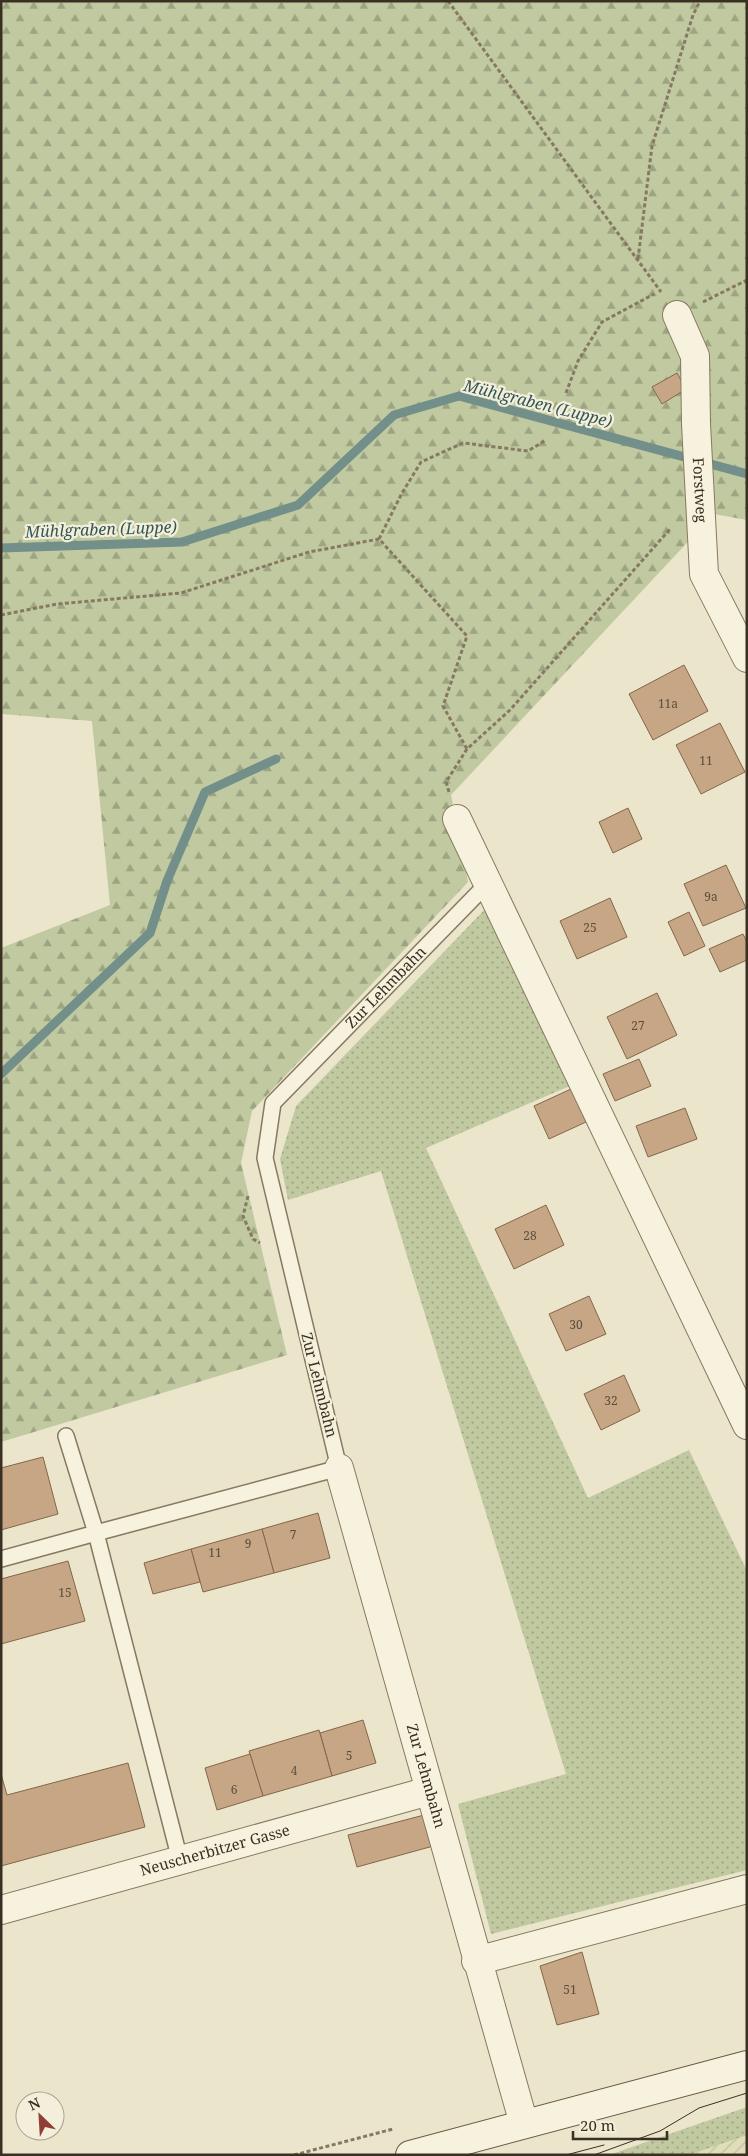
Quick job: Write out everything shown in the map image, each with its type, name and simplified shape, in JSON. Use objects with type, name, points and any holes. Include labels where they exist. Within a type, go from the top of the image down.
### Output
[{"type":"street","name":"Forstweg","points":[[677,315],[695,356],[696,424],[704,574],[747,658]]},
{"type":"street","points":[[457,819],[747,1425]]},
{"type":"street","name":"Zur Lehmbahn","points":[[340,1468],[429,1791],[453,1892],[476,1960],[489,2023],[524,2124]]},
{"type":"street","name":"Neuscherbitzer Gasse","points":[[1,1910],[429,1791]]},
{"type":"street","points":[[476,1960],[747,1889]]},
{"type":"street","points":[[410,2155],[747,2065]]},
{"type":"lane","name":"Zur Lehmbahn","points":[[340,1468],[265,1158],[273,1103],[488,883]]},
{"type":"lane","points":[[66,1436],[96,1533],[180,1860]]},
{"type":"lane","points":[[1,1559],[340,1468]]},
{"type":"path","points":[[448,1],[677,315],[747,280]]},
{"type":"path","points":[[638,260],[652,146],[693,15],[700,1]]},
{"type":"path","points":[[566,393],[578,362],[602,322],[660,291]]},
{"type":"path","points":[[379,539],[402,493],[421,462],[463,443],[528,451],[546,440]]},
{"type":"path","points":[[457,819],[446,782],[467,749],[510,710],[673,525],[700,504]]},
{"type":"path","points":[[379,539],[467,636],[442,706],[467,749]]},
{"type":"path","points":[[1,615],[57,604],[181,593],[309,552],[379,539]]},
{"type":"shaded area","points":[[747,2135],[747,2155],[689,2155]]},
{"type":"green space","points":[[1,1],[747,1],[747,520],[714,514],[451,795],[468,882],[252,1111],[241,1163],[287,1355],[1,1442],[1,948],[110,905],[92,721],[1,714]]},
{"type":"green space","points":[[489,905],[572,1085],[426,1148],[588,1498],[689,1450],[747,1571],[747,1870],[491,1934],[458,1804],[566,1774],[381,1171],[288,1200],[280,1159],[296,1106]]},
{"type":"green space","points":[[747,2107],[747,2135],[689,2155],[609,2155]]},
{"type":"building","points":[[677,373],[686,389],[662,404],[652,387]]},
{"type":"building","points":[[684,665],[708,711],[653,740],[629,694]]},
{"type":"building","points":[[720,723],[745,772],[701,794],[676,745]]},
{"type":"building","points":[[628,808],[642,839],[613,853],[599,822]]},
{"type":"building","points":[[726,865],[746,908],[703,926],[684,884]]},
{"type":"building","points":[[610,898],[627,937],[577,959],[560,921]]},
{"type":"building","points":[[689,912],[705,946],[684,956],[668,922]]},
{"type":"building","points":[[743,934],[747,942],[747,960],[720,972],[709,949]]},
{"type":"building","points":[[657,993],[677,1035],[627,1059],[607,1017]]},
{"type":"building","points":[[639,1059],[651,1086],[615,1101],[603,1074]]},
{"type":"building","points":[[571,1089],[586,1122],[549,1139],[534,1106]]},
{"type":"building","points":[[685,1108],[697,1139],[648,1157],[636,1126]]},
{"type":"building","points":[[546,1205],[564,1245],[514,1269],[495,1229]]},
{"type":"building","points":[[589,1296],[606,1334],[566,1351],[549,1314]]},
{"type":"building","points":[[624,1375],[640,1411],[601,1430],[584,1394]]},
{"type":"building","points":[[43,1457],[58,1514],[1,1530],[1,1468]]},
{"type":"building","points":[[318,1513],[330,1558],[274,1573],[262,1529]]},
{"type":"building","points":[[262,1529],[274,1573],[203,1592],[191,1549]]},
{"type":"building","points":[[191,1549],[200,1582],[153,1594],[144,1563]]},
{"type":"building","points":[[68,1561],[85,1621],[1,1644],[1,1579]]},
{"type":"building","points":[[363,1720],[376,1763],[332,1776],[320,1733]]},
{"type":"building","points":[[319,1730],[332,1776],[263,1796],[249,1751]]},
{"type":"building","points":[[250,1754],[263,1796],[217,1810],[205,1768]]},
{"type":"building","points":[[128,1763],[145,1827],[1,1866],[1,1774],[7,1795]]},
{"type":"building","points":[[428,1814],[437,1845],[357,1867],[348,1835]]},
{"type":"building","points":[[582,1952],[599,2014],[557,2025],[540,1966]]},
{"type":"waterway","name":"Mühlgraben (Luppe)","points":[[1,548],[182,542],[298,505],[394,415],[459,396],[747,474]]},
{"type":"waterway","points":[[1,1074],[150,933],[167,881],[205,792],[276,759]]},
{"type":"tram line","points":[[594,2155],[660,2131],[699,2108],[747,2093]]},
{"type":"tram line","points":[[566,2155],[604,2145]]}]
